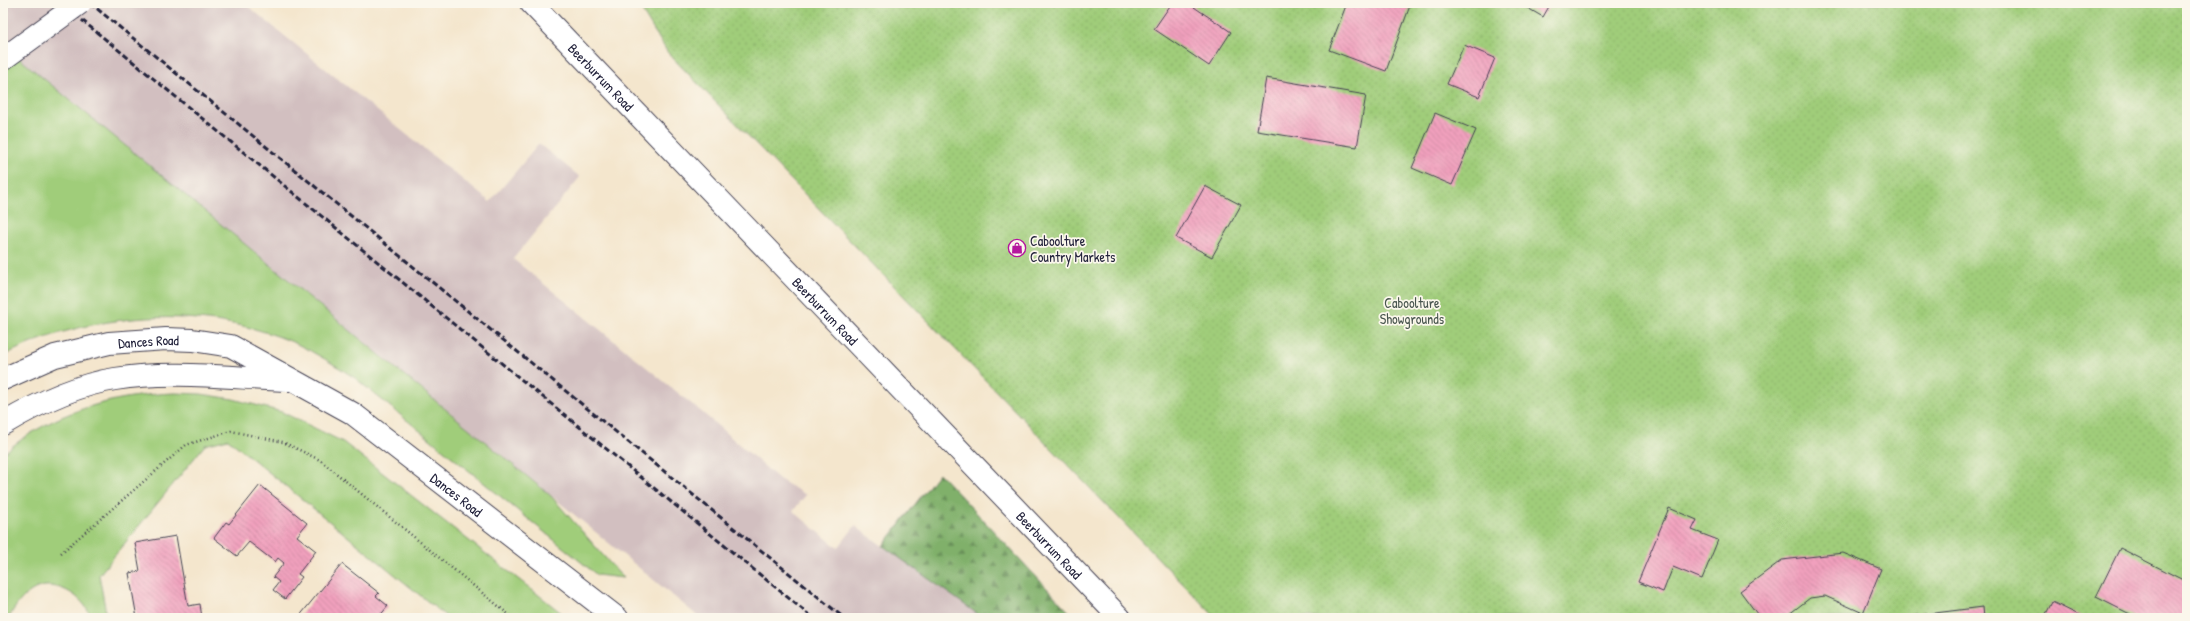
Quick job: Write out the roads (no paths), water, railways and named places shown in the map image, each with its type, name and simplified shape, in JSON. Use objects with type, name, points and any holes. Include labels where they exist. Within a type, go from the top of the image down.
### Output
[{"type":"main road","points":[[3,59],[80,3]]},
{"type":"main road","name":"Beerburrum Road","points":[[535,4],[1120,618]]},
{"type":"main road","name":"Dances Road","points":[[3,379],[32,365],[82,348],[135,340],[192,340],[232,346],[331,400],[376,430],[617,618]]},
{"type":"main road","name":"Dances Road","points":[[3,424],[62,394],[114,379],[186,375],[292,380]]},
{"type":"railway","points":[[61,3],[813,618]]},
{"type":"railway","points":[[90,3],[844,618]]},
{"type":"place","name":"Caboolture Country Markets","points":[[1017,248]]},
{"type":"park label","name":"Caboolture Showgrounds","points":[[1412,310]]}]
